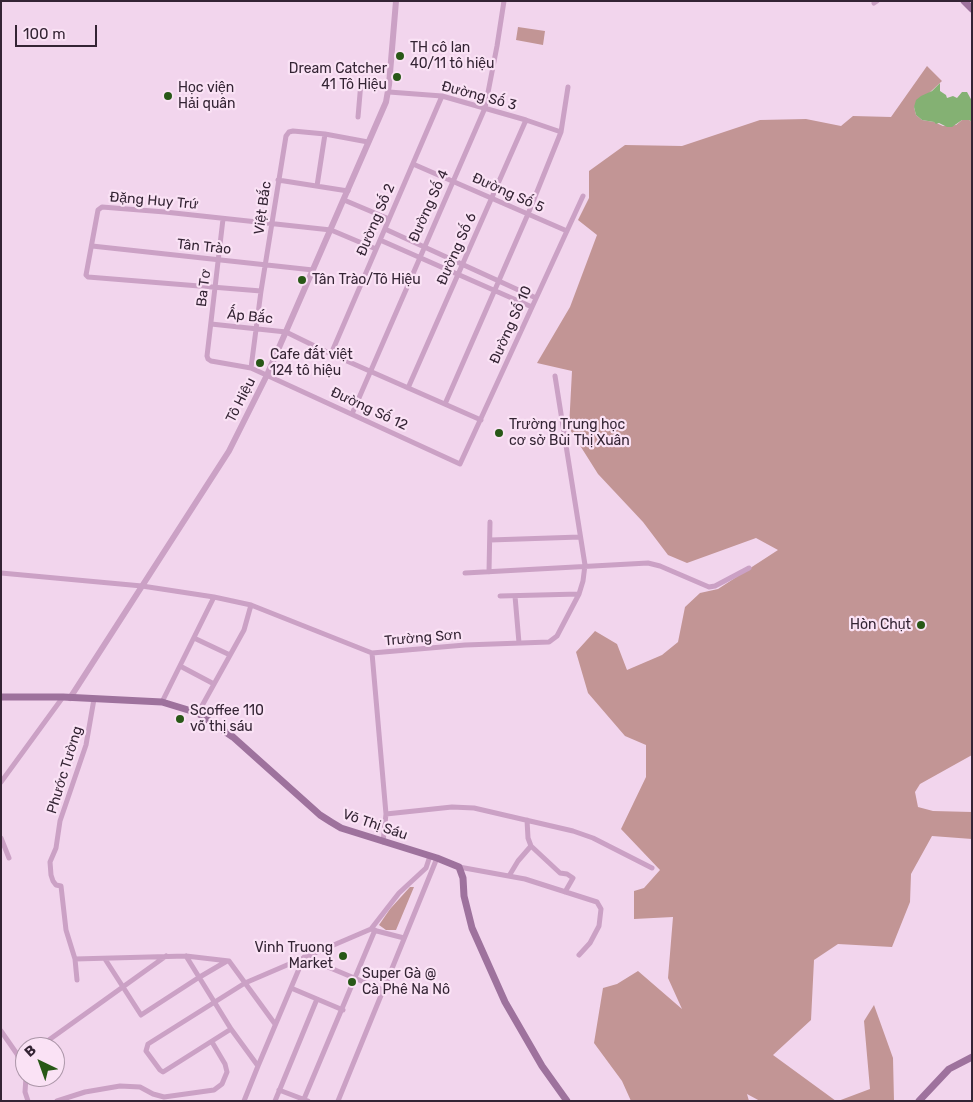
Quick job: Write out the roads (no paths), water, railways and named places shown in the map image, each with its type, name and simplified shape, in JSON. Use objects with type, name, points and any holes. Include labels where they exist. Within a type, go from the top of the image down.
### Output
[{"type":"main road","points":[[964,1],[972,9]]},
{"type":"main road","name":"Võ Thị Sáu","points":[[1,698],[66,697],[162,702],[198,713],[233,737],[320,814],[341,828],[434,857],[459,867]]},
{"type":"main road","points":[[459,867],[464,878],[464,896],[472,928],[504,1002],[542,1066],[567,1101]]},
{"type":"main road","points":[[919,1101],[949,1069],[972,1056]]},
{"type":"street","name":"Tô Hiệu","points":[[66,697],[142,586],[229,450],[267,375],[382,111],[389,88],[396,1]]},
{"type":"street","name":"Đường Số 4","points":[[352,414],[485,108],[504,1]]},
{"type":"street","name":"Đường Số 3","points":[[358,116],[361,82],[442,96],[561,132]]},
{"type":"street","points":[[445,404],[528,214],[561,132],[568,86]]},
{"type":"street","name":"Đường Số 2","points":[[330,354],[442,96]]},
{"type":"street","name":"Đường Số 6","points":[[408,388],[526,120]]},
{"type":"street","name":"Việt Bắc","points":[[251,368],[260,291],[273,223],[286,136],[289,132],[293,131],[325,134],[368,142]]},
{"type":"street","points":[[317,186],[325,134]]},
{"type":"street","name":"Đường Số 5","points":[[413,164],[567,231]]},
{"type":"street","points":[[278,180],[348,191]]},
{"type":"street","name":"Đường Số 10","points":[[460,464],[583,196]]},
{"type":"street","points":[[344,200],[389,219]]},
{"type":"street","name":"Đặng Huy Trứ","points":[[260,291],[90,278],[86,275],[98,210],[102,207],[331,230],[376,249]]},
{"type":"street","name":"Ba Tơ","points":[[208,359],[223,219]]},
{"type":"street","points":[[384,229],[536,298]]},
{"type":"street","points":[[380,240],[532,307]]},
{"type":"street","name":"Tân Trào","points":[[92,246],[313,270]]},
{"type":"street","name":"Ấp Bắc","points":[[211,324],[286,332],[330,354],[480,420]]},
{"type":"street","name":"Đường Số 12","points":[[208,359],[251,368],[460,464]]},
{"type":"street","name":"Trường Sơn","points":[[1,573],[142,586],[214,597],[251,606],[372,654],[465,645],[549,642],[555,639],[579,594],[585,565],[554,376]]},
{"type":"street","points":[[489,572],[490,522]]},
{"type":"street","points":[[490,540],[580,536]]},
{"type":"street","points":[[465,573],[641,563],[654,564],[709,588],[749,568]]},
{"type":"street","points":[[500,596],[579,594]]},
{"type":"street","points":[[515,596],[519,643]]},
{"type":"street","points":[[162,702],[214,597]]},
{"type":"street","points":[[198,713],[244,630],[251,606]]},
{"type":"street","points":[[194,638],[230,655]]},
{"type":"street","points":[[372,654],[386,814],[383,842]]},
{"type":"street","points":[[180,666],[214,684]]},
{"type":"street","points":[[1,782],[66,697]]},
{"type":"street","name":"Phước Tường","points":[[75,959],[66,930],[61,886],[56,885],[51,875],[50,862],[56,848],[60,821],[86,745],[94,699]]},
{"type":"street","points":[[386,814],[465,807],[527,820],[593,838],[652,868]]},
{"type":"street","points":[[527,820],[528,838],[531,846],[560,873],[574,878],[565,892]]},
{"type":"street","points":[[1,838],[9,858]]},
{"type":"street","points":[[509,876],[518,860],[531,846]]},
{"type":"street","points":[[279,1090],[306,1100],[373,930],[395,898],[426,868],[434,857]]},
{"type":"street","points":[[338,1101],[404,938],[434,857]]},
{"type":"street","points":[[459,867],[525,879],[590,899],[600,905],[602,914],[596,935],[579,955]]},
{"type":"street","points":[[231,1029],[163,1072],[146,1049],[148,1044],[245,983],[304,957],[373,930],[404,938]]},
{"type":"street","points":[[53,1037],[166,956]]},
{"type":"street","points":[[76,980],[75,959],[186,956],[228,961],[276,1024]]},
{"type":"street","points":[[186,956],[231,1029],[258,1066]]},
{"type":"street","points":[[304,957],[383,990]]},
{"type":"street","points":[[244,1101],[304,957]]},
{"type":"street","points":[[105,959],[141,1015],[228,961]]},
{"type":"street","points":[[290,988],[343,1010]]},
{"type":"street","points":[[275,1101],[317,999]]},
{"type":"street","points":[[1,1030],[15,1051]]},
{"type":"street","points":[[57,1101],[84,1092],[120,1086],[140,1087],[164,1097],[214,1090],[222,1084],[227,1072],[226,1064],[212,1042]]},
{"type":"street","points":[[24,1087],[24,1092],[28,1101]]},
{"type":"place","name":"TH cô lan 40/11 tô hiệu","points":[[400,56]]},
{"type":"place","name":"Dream Catcher 41 Tô Hiệu","points":[[397,77]]},
{"type":"place","name":"Học viện Hải quân","points":[[168,96]]},
{"type":"place","name":"Tân Trào/Tô Hiệu","points":[[302,280]]},
{"type":"place","name":"Cafe đất việt 124 tô hiệu","points":[[260,363]]},
{"type":"place","name":"Trường Trung học cơ sở Bùi Thị Xuân","points":[[499,433]]},
{"type":"place","name":"Hòn Chụt","points":[[921,625]]},
{"type":"place","name":"Scoffee 110 võ thị sáu","points":[[180,719]]},
{"type":"place","name":"Vinh Truong Market","points":[[343,956]]},
{"type":"place","name":"Super Gà @ Cà Phê Na Nô","points":[[352,982]]}]
